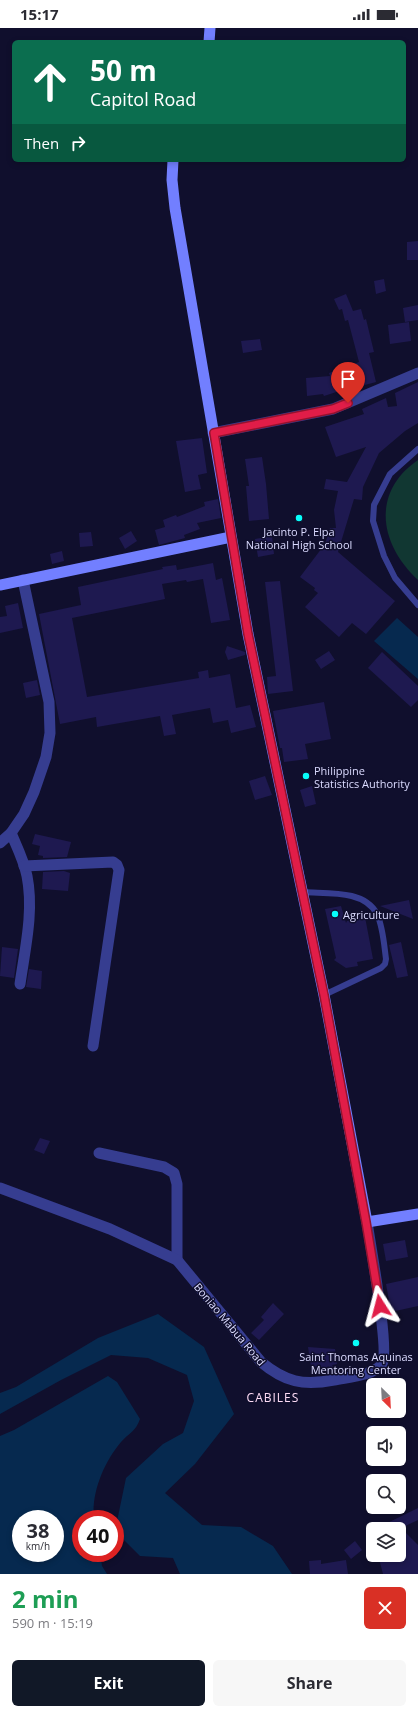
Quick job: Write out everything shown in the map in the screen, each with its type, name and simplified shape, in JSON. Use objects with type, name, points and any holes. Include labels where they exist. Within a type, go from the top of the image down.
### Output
[{"type":"main road","points":[[209,40],[210,28]]},
{"type":"main road","points":[[173,162],[172,180],[175,208],[231,537],[261,700],[324,995],[366,1222],[418,1214]]},
{"type":"main road","points":[[0,585],[231,537]]},
{"type":"street","points":[[214,433],[333,409],[418,373]]},
{"type":"street","points":[[0,843],[11,833],[24,814],[34,792],[46,757],[50,733],[49,702],[23,580]]},
{"type":"street","points":[[11,833],[24,866],[29,890],[30,909],[20,984]]},
{"type":"street","points":[[24,866],[113,862],[117,865],[119,870],[93,1046]]},
{"type":"street","points":[[99,1153],[164,1167],[174,1173],[177,1184],[177,1260]]},
{"type":"street","name":"Boniao Mabua Road","points":[[0,1188],[110,1229],[177,1260],[260,1362],[276,1375],[302,1383],[325,1382],[368,1373],[383,1363],[384,1352],[380,1306],[366,1222]]},
{"type":"lane","points":[[418,449],[390,474],[374,505],[374,521],[384,556],[395,578],[418,605]]},
{"type":"lane","points":[[303,892],[333,893],[356,898],[373,908],[377,914],[380,924],[386,958],[385,964],[381,968],[324,995]]},
{"type":"green space","points":[[418,460],[418,580],[405,566],[395,551],[388,535],[386,518],[387,503],[393,487],[403,473]]},
{"type":"water","points":[[397,618],[418,637],[418,679],[374,641]]},
{"type":"water","points":[[158,1314],[204,1347],[234,1414],[195,1464],[165,1493],[202,1525],[241,1527],[273,1546],[292,1574],[180,1574],[173,1558],[140,1556],[124,1540],[124,1510],[119,1510],[126,1478],[163,1444],[183,1433],[194,1401],[187,1375],[148,1358],[111,1355],[61,1380],[0,1414],[0,1393],[16,1387],[98,1338]]},
{"type":"water","points":[[108,1376],[117,1382],[140,1419],[134,1429],[115,1450],[104,1468],[97,1488],[94,1510],[72,1510],[72,1562],[101,1562],[107,1574],[0,1574],[0,1436],[14,1430]]},
{"type":"building","points":[[418,241],[418,260],[407,260],[407,242]]},
{"type":"building","points":[[384,279],[386,291],[376,294],[374,281]]},
{"type":"building","points":[[346,294],[353,311],[361,309],[364,320],[366,319],[374,352],[369,353],[376,382],[361,386],[361,384],[324,396],[323,394],[307,396],[306,378],[330,376],[329,373],[359,362],[348,320],[345,321],[342,309],[339,310],[334,299]]},
{"type":"building","points":[[418,305],[418,320],[405,322],[403,308]]},
{"type":"building","points":[[409,322],[411,341],[390,344],[388,325]]},
{"type":"building","points":[[260,339],[262,350],[243,353],[241,341]]},
{"type":"building","points":[[418,382],[418,423],[405,431],[379,453],[363,487],[362,500],[354,499],[338,552],[395,601],[366,634],[352,623],[339,637],[305,607],[318,593],[314,590],[315,588],[300,577],[325,544],[330,528],[336,528],[334,510],[338,491],[324,489],[326,479],[347,482],[366,447],[336,457],[325,427],[364,414],[362,409],[386,398],[388,407],[397,406],[395,393]]},
{"type":"building","points":[[202,438],[207,473],[198,475],[201,489],[185,492],[176,441]]},
{"type":"building","points":[[262,457],[269,519],[249,521],[246,486],[249,486],[245,459]]},
{"type":"building","points":[[218,499],[221,518],[197,523],[200,529],[184,535],[185,538],[159,545],[155,530],[165,527],[163,520],[176,515],[177,517],[205,506],[204,502]]},
{"type":"building","points":[[131,531],[137,541],[125,549],[119,538]]},
{"type":"building","points":[[91,532],[93,546],[80,547],[79,533]]},
{"type":"building","points":[[272,536],[274,554],[258,557],[255,539]]},
{"type":"building","points":[[62,551],[64,561],[52,564],[50,554]]},
{"type":"building","points":[[213,563],[216,580],[222,578],[230,620],[211,623],[203,579],[162,584],[165,599],[72,618],[87,697],[199,678],[198,672],[208,670],[209,678],[230,674],[236,708],[250,705],[256,727],[231,733],[228,720],[213,723],[210,708],[172,715],[176,734],[164,736],[160,716],[97,727],[96,717],[60,724],[39,614],[81,605],[78,587],[163,569],[162,567],[176,565],[177,570]]},
{"type":"building","points":[[280,581],[293,691],[268,694],[267,677],[276,676],[265,582]]},
{"type":"building","points":[[18,603],[23,628],[0,633],[0,617],[7,616],[5,606]]},
{"type":"building","points":[[227,646],[245,652],[245,655],[228,660],[225,652]]},
{"type":"building","points":[[329,651],[335,660],[321,669],[315,660]]},
{"type":"building","points":[[382,652],[418,686],[418,700],[411,707],[368,668]]},
{"type":"building","points":[[37,680],[40,695],[26,698],[23,683]]},
{"type":"building","points":[[324,702],[331,739],[305,744],[308,759],[284,762],[273,711]]},
{"type":"building","points":[[265,776],[272,795],[255,800],[249,781]]},
{"type":"building","points":[[312,786],[316,804],[305,807],[300,790]]},
{"type":"building","points":[[35,834],[71,842],[67,857],[43,858],[43,856],[38,855],[40,846],[32,844]]},
{"type":"building","points":[[64,871],[70,873],[68,891],[42,889],[43,872]]},
{"type":"building","points":[[409,900],[413,919],[380,906]]},
{"type":"building","points":[[341,906],[346,923],[347,921],[365,917],[373,959],[357,962],[358,966],[346,968],[334,960],[336,958],[325,909]]},
{"type":"building","points":[[401,942],[408,976],[397,978],[389,945]]},
{"type":"building","points":[[2,947],[18,949],[14,978],[0,976]]},
{"type":"building","points":[[29,969],[42,971],[41,989],[26,987]]},
{"type":"building","points":[[40,1138],[50,1141],[44,1154],[34,1150]]},
{"type":"building","points":[[405,1240],[408,1257],[386,1261],[383,1244]]},
{"type":"building","points":[[418,1277],[418,1306],[391,1312],[386,1284]]},
{"type":"building","points":[[273,1303],[284,1314],[259,1340],[251,1333],[264,1320],[261,1317]]},
{"type":"building","points":[[308,1347],[335,1349],[337,1364],[332,1365],[333,1367],[321,1369],[321,1366],[311,1367]]},
{"type":"building","points":[[418,1508],[418,1520],[406,1526],[406,1522],[389,1522],[406,1514]]},
{"type":"building","points":[[406,1533],[418,1545],[418,1574],[383,1574],[380,1562],[406,1562]]},
{"type":"building","points":[[355,1541],[362,1550],[351,1559],[344,1550]]},
{"type":"building","points":[[321,1560],[321,1564],[346,1560],[348,1574],[310,1574],[309,1561]]},
{"type":"place","name":"Jacinto P. Elpa National High School","points":[[299,518]]},
{"type":"place","name":"Philippine Statistics Authority","points":[[306,776]]},
{"type":"place","name":"Agriculture","points":[[335,914]]},
{"type":"place","name":"Saint Thomas Aquinas Mentoring Center","points":[[356,1343]]},
{"type":"district","name":"CABILES","points":[[273,1397]]},
{"type":"route","points":[[348,403],[333,409],[214,433],[248,634],[324,995],[380,1306]]}]
